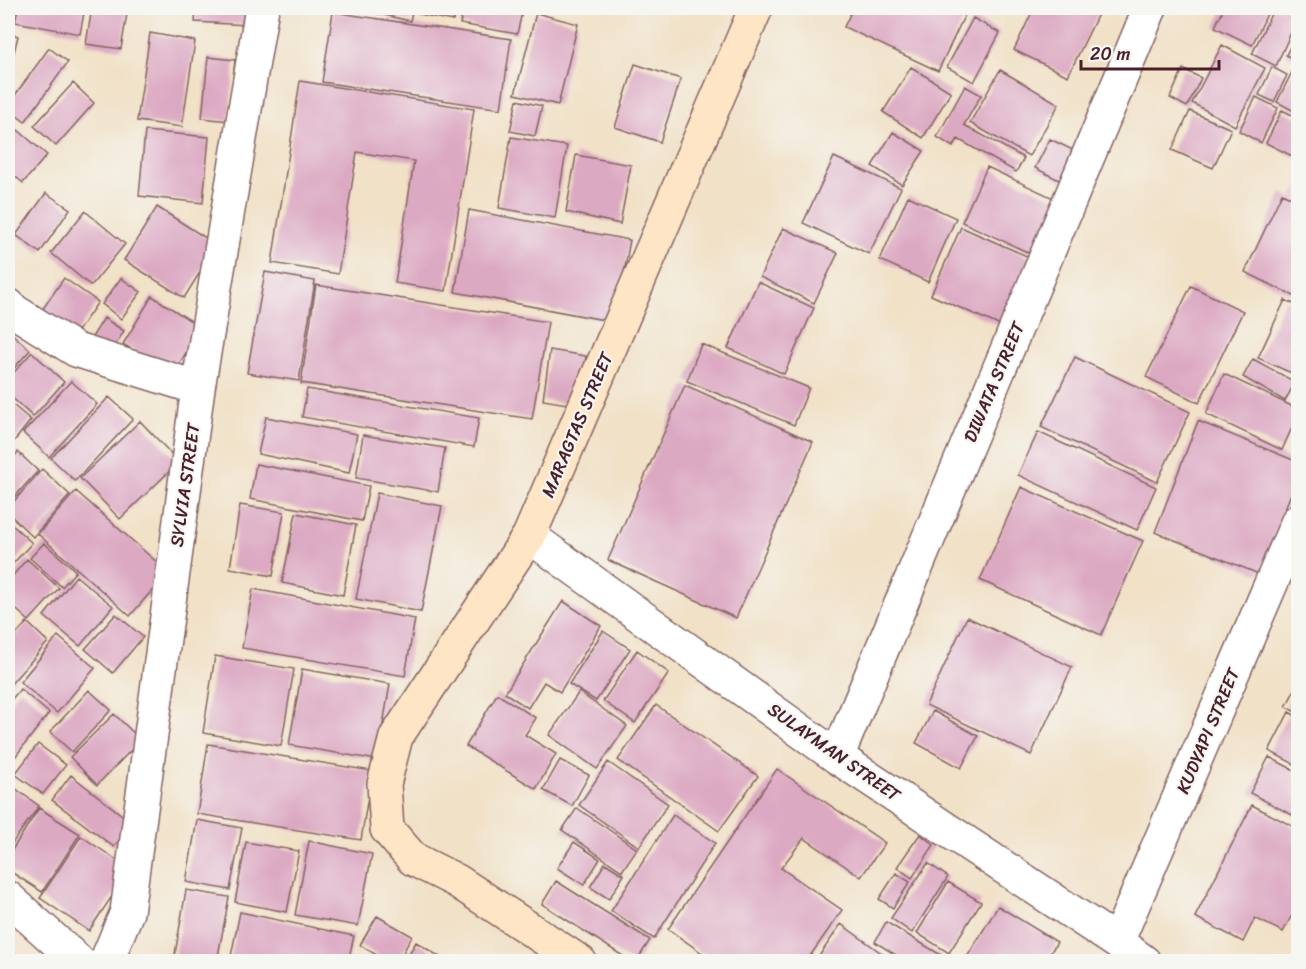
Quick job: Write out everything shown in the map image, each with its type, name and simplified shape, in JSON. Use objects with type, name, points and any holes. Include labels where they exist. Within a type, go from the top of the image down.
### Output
[{"type":"street","name":"SYLVIA STREET","points":[[106,962],[127,912],[198,388],[262,8]]},
{"type":"street","name":"MARAGTAS STREET","points":[[576,960],[457,881],[413,859],[387,829],[384,784],[396,737],[529,536],[756,8]]},
{"type":"street","name":"DIWATA STREET","points":[[837,757],[1150,8]]},
{"type":"street","points":[[8,305],[76,350],[198,388]]},
{"type":"street","name":"KUDYAPI STREET","points":[[1117,942],[1299,521]]},
{"type":"street","name":"SULAYMAN STREET","points":[[529,536],[837,757],[1144,962]]},
{"type":"street","points":[[8,898],[79,962]]},
{"type":"building","points":[[18,8],[85,8],[80,34],[15,22]]},
{"type":"building","points":[[92,8],[128,8],[121,49],[86,44]]},
{"type":"building","points":[[196,8],[248,8],[247,25],[195,22]]},
{"type":"building","points":[[354,8],[413,8],[410,21]]},
{"type":"building","points":[[420,8],[456,8],[453,21],[419,14]]},
{"type":"building","points":[[463,8],[523,8],[517,34],[460,24]]},
{"type":"building","points":[[853,8],[968,8],[938,71],[844,27]]},
{"type":"building","points":[[1034,8],[1101,8],[1068,76],[1014,50]]},
{"type":"building","points":[[1224,8],[1270,8],[1252,45],[1215,27]]},
{"type":"building","points":[[1274,8],[1290,8],[1298,11],[1298,17],[1276,66],[1252,54]]},
{"type":"building","points":[[333,12],[511,39],[501,109],[322,82]]},
{"type":"building","points":[[536,13],[578,24],[558,105],[515,94]]},
{"type":"building","points":[[973,18],[1000,33],[974,82],[947,67]]},
{"type":"building","points":[[1298,31],[1298,62],[1286,55]]},
{"type":"building","points":[[8,33],[18,36],[8,77]]},
{"type":"building","points":[[150,33],[195,41],[182,127],[137,121]]},
{"type":"building","points":[[1222,45],[1265,68],[1235,126],[1192,103]]},
{"type":"building","points":[[49,48],[68,62],[25,122],[8,109],[8,105]]},
{"type":"building","points":[[208,57],[235,60],[229,121],[202,118]]},
{"type":"building","points":[[635,64],[681,79],[660,142],[615,127]]},
{"type":"building","points":[[1295,66],[1298,68],[1298,113],[1277,102]]},
{"type":"building","points":[[911,67],[951,92],[923,138],[883,112]]},
{"type":"building","points":[[1272,67],[1287,75],[1274,102],[1259,95]]},
{"type":"building","points":[[1183,69],[1201,78],[1187,107],[1170,98]]},
{"type":"building","points":[[1000,70],[1059,104],[1029,156],[970,123]]},
{"type":"building","points":[[300,81],[474,109],[446,291],[395,283],[414,161],[357,152],[338,274],[272,263]]},
{"type":"building","points":[[73,83],[94,103],[56,146],[34,126]]},
{"type":"building","points":[[965,86],[981,95],[964,125],[1024,158],[1016,172],[958,139],[953,147],[937,137]]},
{"type":"building","points":[[1256,97],[1278,108],[1261,143],[1239,131]]},
{"type":"building","points":[[517,100],[542,106],[535,136],[510,131]]},
{"type":"building","points":[[1282,110],[1298,118],[1298,159],[1266,143]]},
{"type":"building","points":[[1190,111],[1231,129],[1213,168],[1172,150]]},
{"type":"building","points":[[18,130],[47,155],[23,183],[8,170],[8,142]]},
{"type":"building","points":[[145,131],[209,137],[203,203],[139,196]]},
{"type":"building","points":[[893,132],[924,151],[902,185],[872,166]]},
{"type":"building","points":[[511,137],[567,146],[555,218],[499,208]]},
{"type":"building","points":[[1050,139],[1077,152],[1063,182],[1035,168]]},
{"type":"building","points":[[576,155],[631,165],[620,224],[566,212]]},
{"type":"building","points":[[834,157],[901,188],[869,254],[803,223]]},
{"type":"building","points":[[987,167],[1064,203],[1038,257],[962,222]]},
{"type":"building","points":[[1298,185],[1298,200],[1293,197]]},
{"type":"building","points":[[46,193],[70,209],[40,253],[16,235]]},
{"type":"building","points":[[1282,193],[1298,201],[1298,298],[1245,272]]},
{"type":"building","points":[[908,196],[956,218],[928,282],[880,260]]},
{"type":"building","points":[[157,207],[217,245],[184,298],[124,260]]},
{"type":"building","points":[[469,210],[630,240],[615,322],[455,292]]},
{"type":"building","points":[[85,211],[125,244],[91,286],[51,253]]},
{"type":"building","points":[[961,227],[1040,262],[1010,330],[931,295]]},
{"type":"building","points":[[783,228],[838,253],[814,303],[760,277]]},
{"type":"building","points":[[265,272],[315,281],[299,381],[247,373]]},
{"type":"building","points":[[64,278],[98,302],[74,337],[40,313]]},
{"type":"building","points":[[121,278],[141,292],[121,319],[102,304]]},
{"type":"building","points":[[758,282],[814,308],[784,374],[728,348]]},
{"type":"building","points":[[316,285],[548,322],[532,419],[301,383]]},
{"type":"building","points":[[1191,286],[1243,311],[1199,403],[1146,377]]},
{"type":"building","points":[[152,296],[202,328],[172,375],[123,344]]},
{"type":"building","points":[[1285,300],[1298,306],[1298,376],[1258,358]]},
{"type":"building","points":[[104,318],[124,331],[109,355],[89,342]]},
{"type":"building","points":[[11,333],[30,350],[8,375],[8,336]]},
{"type":"building","points":[[701,344],[809,388],[794,425],[687,381]]},
{"type":"building","points":[[550,350],[586,356],[579,406],[543,400]]},
{"type":"building","points":[[32,352],[64,382],[33,417],[8,394],[8,379]]},
{"type":"building","points":[[1075,357],[1190,412],[1157,482],[1041,427]]},
{"type":"building","points":[[1253,359],[1295,382],[1285,401],[1243,377]]},
{"type":"building","points":[[1224,374],[1298,409],[1298,414],[1282,450],[1206,414]]},
{"type":"building","points":[[71,381],[97,404],[49,457],[23,433]]},
{"type":"building","points":[[685,385],[813,442],[736,618],[608,560]]},
{"type":"building","points":[[307,389],[479,418],[474,447],[302,417]]},
{"type":"building","points":[[109,397],[133,419],[75,481],[51,458]]},
{"type":"building","points":[[8,401],[31,420],[8,449]]},
{"type":"building","points":[[266,417],[357,434],[349,473],[258,454]]},
{"type":"building","points":[[140,421],[179,462],[120,519],[80,478]]},
{"type":"building","points":[[1198,421],[1298,462],[1298,476],[1259,574],[1155,532]]},
{"type":"building","points":[[1038,432],[1156,487],[1137,530],[1018,475]]},
{"type":"building","points":[[363,435],[445,448],[438,492],[356,478]]},
{"type":"building","points":[[18,452],[38,471],[8,504],[8,464]]},
{"type":"building","points":[[256,464],[369,486],[362,521],[250,499]]},
{"type":"building","points":[[42,469],[70,495],[33,537],[8,513],[8,508]]},
{"type":"building","points":[[1021,487],[1143,541],[1101,635],[980,580]]},
{"type":"building","points":[[76,491],[168,572],[130,616],[38,534]]},
{"type":"building","points":[[377,493],[442,506],[421,612],[356,599]]},
{"type":"building","points":[[240,505],[284,512],[273,576],[230,568]]},
{"type":"building","points":[[296,513],[356,525],[343,595],[282,583]]},
{"type":"building","points":[[8,521],[32,543],[8,569]]},
{"type":"building","points":[[44,543],[76,571],[62,587],[30,558]]},
{"type":"building","points":[[27,559],[59,588],[29,621],[8,602],[8,581]]},
{"type":"building","points":[[76,576],[113,606],[80,646],[44,616]]},
{"type":"building","points":[[253,589],[415,619],[405,676],[242,648]]},
{"type":"building","points":[[563,601],[601,626],[560,692],[544,682],[528,708],[505,693]]},
{"type":"building","points":[[116,614],[143,637],[113,673],[85,649]]},
{"type":"building","points":[[8,615],[14,620],[8,629]]},
{"type":"building","points":[[967,617],[1072,667],[1031,755],[926,705]]},
{"type":"building","points":[[27,622],[48,642],[8,687],[8,644]]},
{"type":"building","points":[[603,631],[630,649],[596,701],[569,684]]},
{"type":"building","points":[[58,636],[95,668],[57,713],[20,682]]},
{"type":"building","points":[[637,650],[669,673],[635,723],[603,701]]},
{"type":"building","points":[[215,656],[294,669],[281,746],[203,733]]},
{"type":"building","points":[[302,669],[390,684],[377,760],[289,745]]},
{"type":"building","points":[[1298,683],[1298,713],[1286,707]]},
{"type":"building","points":[[20,689],[49,713],[8,766],[8,704]]},
{"type":"building","points":[[89,690],[111,710],[72,752],[50,732]]},
{"type":"building","points":[[579,692],[627,726],[597,769],[549,735]]},
{"type":"building","points":[[497,694],[536,718],[525,735],[556,754],[536,789],[466,746]]},
{"type":"building","points":[[656,705],[758,776],[719,831],[618,760]]},
{"type":"building","points":[[933,711],[978,736],[961,768],[916,743]]},
{"type":"building","points":[[1289,712],[1298,717],[1298,766],[1269,751]]},
{"type":"building","points":[[114,714],[141,740],[97,785],[70,757]]},
{"type":"building","points":[[38,744],[66,765],[43,794],[15,774]]},
{"type":"building","points":[[208,744],[372,771],[361,840],[197,814]]},
{"type":"building","points":[[1269,757],[1298,772],[1298,818],[1250,793]]},
{"type":"building","points":[[560,760],[589,775],[572,806],[543,790]]},
{"type":"building","points":[[608,762],[668,804],[639,847],[579,805]]},
{"type":"building","points":[[777,769],[885,843],[861,877],[804,838],[781,868],[842,910],[806,962],[715,962],[668,929]]},
{"type":"building","points":[[71,775],[132,823],[114,847],[52,800]]},
{"type":"building","points":[[12,786],[39,806],[8,849],[8,792]]},
{"type":"building","points":[[1252,805],[1298,829],[1298,915],[1293,913],[1283,932],[1255,918],[1243,942],[1195,917]]},
{"type":"building","points":[[39,808],[80,834],[42,892],[8,870],[8,856]]},
{"type":"building","points":[[577,808],[637,849],[622,871],[562,830]]},
{"type":"building","points":[[673,815],[715,843],[654,939],[611,911]]},
{"type":"building","points":[[197,820],[242,828],[230,890],[186,882]]},
{"type":"building","points":[[920,834],[934,845],[912,878],[897,867]]},
{"type":"building","points":[[81,836],[130,869],[89,931],[40,898]]},
{"type":"building","points":[[309,841],[372,854],[358,926],[295,915]]},
{"type":"building","points":[[246,842],[299,851],[287,912],[235,902]]},
{"type":"building","points":[[574,842],[600,859],[584,885],[557,868]]},
{"type":"building","points":[[605,863],[624,875],[609,899],[590,887]]},
{"type":"building","points":[[928,863],[948,877],[912,933],[891,918]]},
{"type":"building","points":[[896,873],[910,882],[893,908],[879,899]]},
{"type":"building","points":[[556,881],[650,940],[636,962],[632,962],[542,904]]},
{"type":"building","points":[[948,882],[981,902],[949,953],[917,933]]},
{"type":"building","points":[[186,890],[229,897],[217,962],[174,960]]},
{"type":"building","points":[[998,906],[1057,942],[1045,962],[964,962]]},
{"type":"building","points":[[240,912],[354,936],[348,962],[258,962],[231,956]]},
{"type":"building","points":[[377,916],[412,936],[398,962],[388,962],[360,945]]},
{"type":"building","points":[[886,922],[941,955],[937,962],[907,962],[875,942]]},
{"type":"building","points":[[841,924],[894,962],[815,962]]},
{"type":"building","points":[[416,942],[448,962],[404,962]]},
{"type":"building","points":[[1062,956],[1070,962],[1058,962]]}]
